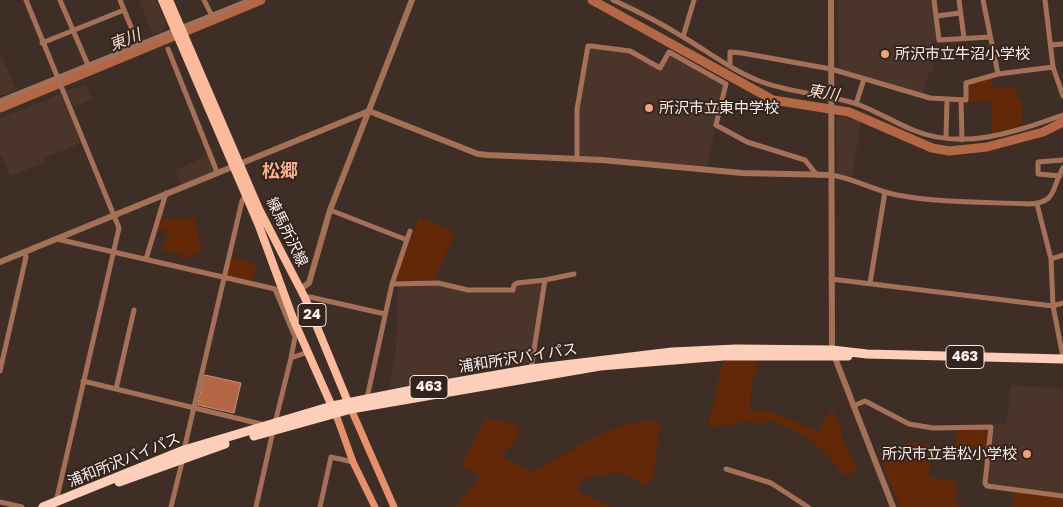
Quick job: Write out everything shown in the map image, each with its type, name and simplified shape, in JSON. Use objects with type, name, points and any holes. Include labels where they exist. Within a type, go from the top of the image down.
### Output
[{"type":"highway","name":"浦和所沢バイパス","points":[[350,405],[367,398],[530,369],[672,352],[1063,358]]},
{"type":"highway","name":"浦和所沢バイパス","points":[[43,507],[56,505],[183,454],[272,426],[350,405],[600,366],[723,356],[832,353]]},
{"type":"main road","name":"24","points":[[162,0],[178,30]]},
{"type":"main road","name":"24","points":[[169,0],[178,30]]},
{"type":"main road","name":"練馬所沢線","points":[[178,30],[236,165],[305,298],[350,405]]},
{"type":"main road","name":"練馬所沢線","points":[[236,165],[308,352],[334,409]]},
{"type":"main road","points":[[350,405],[394,507]]},
{"type":"main road","points":[[334,409],[354,462],[374,507]]},
{"type":"street","points":[[26,0],[42,44],[119,228],[56,505]]},
{"type":"street","points":[[60,0],[88,65]]},
{"type":"street","points":[[120,0],[138,44]]},
{"type":"street","points":[[204,0],[210,14]]},
{"type":"street","points":[[0,101],[138,44],[178,30],[237,2],[250,0]]},
{"type":"street","points":[[300,289],[309,283],[330,210],[412,0]]},
{"type":"street","points":[[613,0],[683,37],[761,82],[856,104],[914,130],[962,140],[1001,135],[1063,114]]},
{"type":"street","points":[[683,37],[694,0]]},
{"type":"street","points":[[831,0],[832,353],[893,507]]},
{"type":"street","points":[[934,0],[938,40],[990,37]]},
{"type":"street","points":[[959,0],[964,38]]},
{"type":"street","points":[[983,0],[998,74]]},
{"type":"street","points":[[1045,0],[1054,66],[1063,96]]},
{"type":"street","points":[[42,44],[124,10]]},
{"type":"street","points":[[936,16],[960,13]]},
{"type":"street","points":[[1051,45],[1063,44]]},
{"type":"street","points":[[577,159],[579,99],[588,46],[591,46],[630,51],[660,68],[669,52],[718,79],[726,84],[727,88],[716,125],[747,142],[805,160],[817,175]]},
{"type":"street","points":[[168,49],[217,172]]},
{"type":"street","points":[[730,65],[730,52],[831,69],[930,98],[961,100],[966,100],[966,83],[998,74],[1054,66]]},
{"type":"street","points":[[856,104],[864,79]]},
{"type":"street","points":[[946,138],[947,99]]},
{"type":"street","points":[[961,100],[962,140]]},
{"type":"street","points":[[0,262],[369,111],[478,154],[577,159],[728,172],[831,175],[849,178],[885,192],[930,200],[1037,204],[1053,194],[1063,168]]},
{"type":"street","points":[[1060,176],[1038,174],[1038,162],[1063,160]]},
{"type":"street","points":[[870,283],[885,192]]},
{"type":"street","points":[[146,259],[166,193]]},
{"type":"street","points":[[171,507],[242,201],[246,195]]},
{"type":"street","points":[[1037,204],[1051,260],[1053,306],[1063,358]]},
{"type":"street","points":[[330,210],[407,240]]},
{"type":"street","points":[[367,398],[392,284],[410,231]]},
{"type":"street","points":[[57,239],[275,289],[295,337],[272,426],[256,507]]},
{"type":"street","points":[[0,371],[26,256],[24,252]]},
{"type":"street","points":[[1051,260],[1063,255]]},
{"type":"street","points":[[392,284],[438,283],[468,290],[513,290],[514,285],[517,283],[574,274]]},
{"type":"street","points":[[831,279],[1053,306],[1063,303]]},
{"type":"street","points":[[530,369],[545,280]]},
{"type":"street","points":[[305,298],[310,297],[385,314]]},
{"type":"street","points":[[116,389],[134,310]]},
{"type":"street","points":[[291,358],[308,352]]},
{"type":"street","points":[[83,381],[272,426]]},
{"type":"street","points":[[852,406],[866,401],[903,422],[933,428],[990,427],[985,483],[988,486],[1063,496]]},
{"type":"street","points":[[320,507],[331,457],[354,462]]},
{"type":"street","points":[[726,470],[771,483],[807,507]]},
{"type":"street","points":[[0,502],[22,507]]},
{"type":"shaded area","points":[[139,0],[156,0],[166,23],[164,30],[153,35]]},
{"type":"shaded area","name":"所沢市立牛沼小学校","points":[[837,0],[933,0],[936,41],[933,41],[933,73],[929,72],[922,94],[839,69]]},
{"type":"shaded area","name":"所沢市立東中学校","points":[[590,47],[629,53],[660,71],[669,56],[672,56],[725,85],[707,167],[578,155],[579,111]]},
{"type":"shaded area","points":[[0,52],[16,90],[0,96]]},
{"type":"shaded area","points":[[992,77],[992,88],[1018,87],[1016,99],[1022,100],[1022,126],[992,134],[992,92],[991,101],[968,102],[969,84]]},
{"type":"shaded area","points":[[86,84],[92,99],[74,107],[67,91]]},
{"type":"shaded area","points":[[61,94],[81,143],[44,158],[45,162],[10,176],[0,153],[0,119]]},
{"type":"shaded area","points":[[837,116],[861,121],[852,177],[837,173]]},
{"type":"shaded area","points":[[208,156],[214,169],[212,172],[181,185],[175,170]]},
{"type":"shaded area","points":[[194,217],[202,251],[180,260],[182,254],[162,250],[168,231],[157,229],[161,220]]},
{"type":"shaded area","points":[[419,217],[455,232],[434,280],[394,282]]},
{"type":"shaded area","points":[[230,257],[256,264],[252,282],[226,275]]},
{"type":"shaded area","points":[[543,281],[530,363],[389,388],[396,349],[398,284],[438,283],[468,290],[513,290],[514,285]]},
{"type":"shaded area","points":[[723,361],[759,361],[752,384],[749,410],[775,414],[818,432],[830,411],[835,413],[841,428],[842,439],[857,468],[851,475],[843,474],[827,455],[810,440],[768,419],[763,424],[744,421],[734,425],[708,426]]},
{"type":"shaded area","points":[[205,375],[241,383],[234,413],[198,405]]},
{"type":"shaded area","name":"所沢市立若松小学校","points":[[1011,385],[1063,389],[1063,493],[990,485],[987,482],[994,424],[1006,425]]},
{"type":"shaded area","points":[[486,418],[515,424],[520,431],[514,443],[501,456],[530,472],[612,429],[644,421],[660,421],[654,475],[648,485],[619,472],[581,479],[577,491],[612,507],[456,507],[480,476],[461,466]]},
{"type":"shaded area","points":[[985,428],[988,430],[985,458],[954,453],[957,429]]},
{"type":"shaded area","points":[[908,441],[934,446],[928,477],[957,482],[956,504],[964,507],[900,507],[879,454],[906,446]]},
{"type":"shaded area","points":[[1013,492],[1063,499],[1063,507],[1013,507]]},
{"type":"waterway","name":"東川","points":[[0,108],[261,0]]},
{"type":"waterway","name":"東川","points":[[592,0],[773,100],[849,112],[932,148],[949,151],[987,147],[1043,132],[1063,122]]},
{"type":"place","name":"所沢市立牛沼小学校","points":[[885,54]]},
{"type":"place","name":"所沢市立東中学校","points":[[649,108]]},
{"type":"place","name":"所沢市立若松小学校","points":[[1027,454]]},
{"type":"district","name":"松郷","points":[[280,171]]}]
